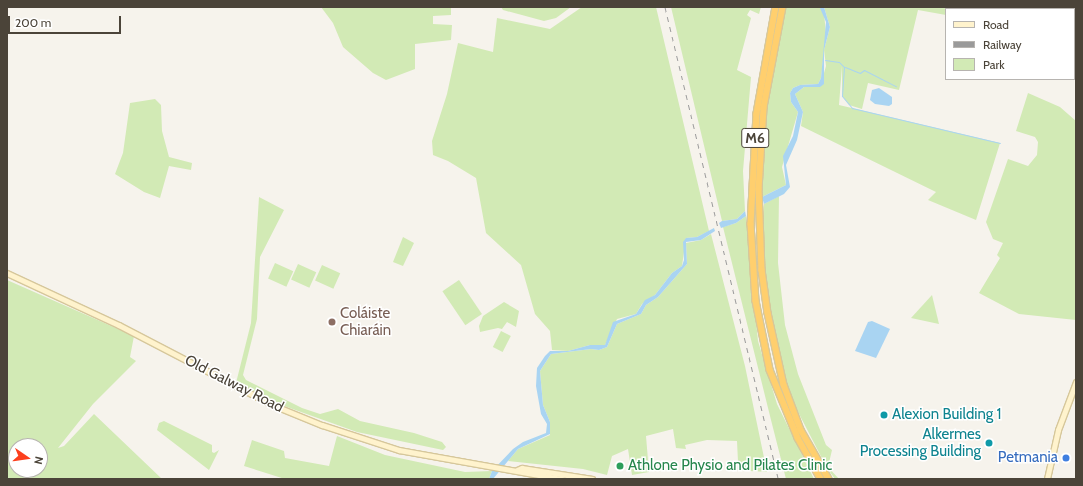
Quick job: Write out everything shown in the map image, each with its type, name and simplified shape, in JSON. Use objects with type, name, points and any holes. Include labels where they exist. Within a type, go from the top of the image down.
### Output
[{"type":"highway","name":"M6","points":[[776,7],[757,114],[751,224],[756,301],[770,370],[798,438],[821,479]]},
{"type":"highway","name":"M6","points":[[783,7],[764,108],[759,189],[762,270],[768,313],[784,385],[801,430],[830,479]]},
{"type":"main road","name":"Old Galway Road","points":[[7,274],[119,325],[252,395],[318,424],[384,446],[517,470]]},
{"type":"main road","points":[[1047,479],[1058,430],[1076,382]]},
{"type":"main road","points":[[517,470],[522,468],[592,479]]},
{"type":"main road","points":[[517,470],[562,479]]},
{"type":"green space","points":[[321,7],[451,7],[451,15],[433,16],[433,24],[452,25],[451,40],[415,44],[415,69],[386,80],[373,73],[343,47],[333,23]]},
{"type":"green space","points":[[501,7],[571,7],[556,18],[544,21],[503,10]]},
{"type":"green space","points":[[582,7],[656,7],[709,231],[697,237],[686,238],[682,266],[672,273],[655,295],[642,304],[636,314],[617,319],[605,345],[590,345],[568,351],[552,350],[550,331],[535,314],[521,265],[486,233],[476,178],[448,161],[433,155],[432,141],[447,94],[458,43],[493,52],[497,18],[550,29]]},
{"type":"green space","points":[[671,7],[761,7],[759,14],[750,10],[747,15],[751,18],[737,70],[751,77],[743,171],[745,211],[737,219],[722,221]]},
{"type":"green space","points":[[785,7],[820,7],[824,14],[826,33],[821,78],[818,84],[800,85],[793,88],[790,93],[791,102],[798,112],[782,167],[786,185],[762,197],[767,106]]},
{"type":"green space","points":[[824,7],[995,7],[945,8],[945,15],[918,10],[899,90],[868,83],[862,109],[849,105],[842,96],[842,66],[839,105],[1000,143],[976,220],[928,200],[936,192],[801,126],[803,112],[795,94],[804,87],[820,87],[826,66],[824,50],[830,27]]},
{"type":"green space","points":[[1070,7],[1076,7],[1075,76],[1075,8]]},
{"type":"green space","points":[[1028,93],[1060,107],[1076,121],[1076,320],[1019,314],[979,293],[1000,258],[997,255],[1003,243],[993,239],[986,222],[1008,159],[1028,166],[1037,155],[1038,142],[1035,137],[1016,131]]},
{"type":"green space","points":[[155,99],[161,105],[162,131],[169,157],[192,163],[191,170],[169,166],[160,198],[144,192],[115,174],[123,153],[130,103]]},
{"type":"green space","points":[[779,196],[778,263],[785,325],[798,374],[826,445],[832,450],[828,467],[839,479],[835,479],[827,468],[797,410],[784,376],[773,332],[766,284],[762,231],[764,204]]},
{"type":"green space","points":[[259,197],[284,210],[260,257],[257,319],[243,375],[246,380],[302,408],[320,414],[338,409],[360,421],[414,433],[442,442],[446,447],[443,450],[357,432],[287,407],[236,383],[251,323]]},
{"type":"green space","points":[[746,216],[758,341],[777,404],[814,479],[786,479],[723,227],[736,223]]},
{"type":"green space","points":[[711,234],[745,366],[767,472],[750,471],[738,462],[737,441],[707,440],[685,445],[686,449],[676,448],[673,429],[646,436],[649,472],[632,475],[628,449],[612,456],[607,475],[583,469],[508,461],[518,449],[550,435],[550,422],[543,405],[540,371],[551,354],[591,349],[599,350],[607,347],[617,324],[641,314],[646,305],[658,297],[687,264],[686,243],[701,240]]},
{"type":"green space","points":[[403,237],[414,243],[403,266],[393,262]]},
{"type":"green space","points":[[275,263],[293,271],[286,287],[268,279]]},
{"type":"green space","points":[[298,264],[316,272],[309,288],[291,280]]},
{"type":"green space","points":[[322,265],[340,273],[333,289],[315,281]]},
{"type":"green space","points":[[7,280],[134,336],[130,357],[136,361],[93,404],[58,448],[64,446],[94,414],[162,479],[7,479]]},
{"type":"green space","points":[[459,280],[482,314],[465,325],[442,291]]},
{"type":"green space","points":[[932,295],[939,324],[911,318]]},
{"type":"green space","points":[[504,302],[519,311],[516,327],[507,322],[502,329],[498,328],[480,332],[479,326],[483,316]]},
{"type":"green space","points":[[501,331],[511,336],[503,352],[493,347]]},
{"type":"green space","points":[[164,421],[212,445],[212,452],[214,453],[219,450],[209,470],[157,430],[159,423]]},
{"type":"green space","points":[[337,436],[385,455],[465,472],[492,471],[489,479],[285,479],[244,466],[252,440],[284,451],[285,458],[329,466]]},
{"type":"water","points":[[824,7],[830,27],[824,50],[824,84],[820,87],[804,87],[795,94],[803,112],[797,140],[786,165],[790,187],[784,194],[764,204],[762,197],[786,185],[783,156],[793,136],[798,112],[791,102],[790,93],[793,88],[800,85],[818,84],[821,78],[826,22],[820,8]]},
{"type":"water","points":[[879,88],[892,97],[892,104],[889,106],[875,104],[870,100],[872,90]]},
{"type":"water","points":[[745,211],[746,216],[736,223],[721,228],[719,223],[722,221],[737,219]]},
{"type":"water","points":[[714,228],[715,231],[701,240],[686,242],[687,264],[658,297],[646,305],[641,314],[617,324],[607,347],[599,350],[591,349],[551,354],[540,371],[543,405],[550,422],[550,434],[518,449],[493,479],[489,479],[492,471],[513,449],[523,442],[546,433],[547,424],[541,414],[536,386],[537,368],[545,356],[550,351],[568,351],[590,345],[605,345],[613,322],[636,314],[645,300],[655,295],[672,273],[682,266],[684,260],[683,242],[686,238],[697,237]]},
{"type":"water","points":[[872,321],[890,329],[876,358],[855,351],[868,322]]},
{"type":"waterway","points":[[825,60],[839,62],[844,67],[842,96],[852,108],[1000,143]]},
{"type":"waterway","points":[[845,67],[860,73],[864,70],[896,86]]},
{"type":"railway","points":[[665,7],[778,479]]},
{"type":"place","name":"Coláiste Chiaráin","points":[[332,322]]},
{"type":"place","name":"Alexion Building 1","points":[[884,415]]},
{"type":"place","name":"Alkermes Processing Building","points":[[989,443]]},
{"type":"place","name":"Petmania","points":[[1066,458]]},
{"type":"place","name":"Athlone Physio and Pilates Clinic","points":[[620,466]]}]
